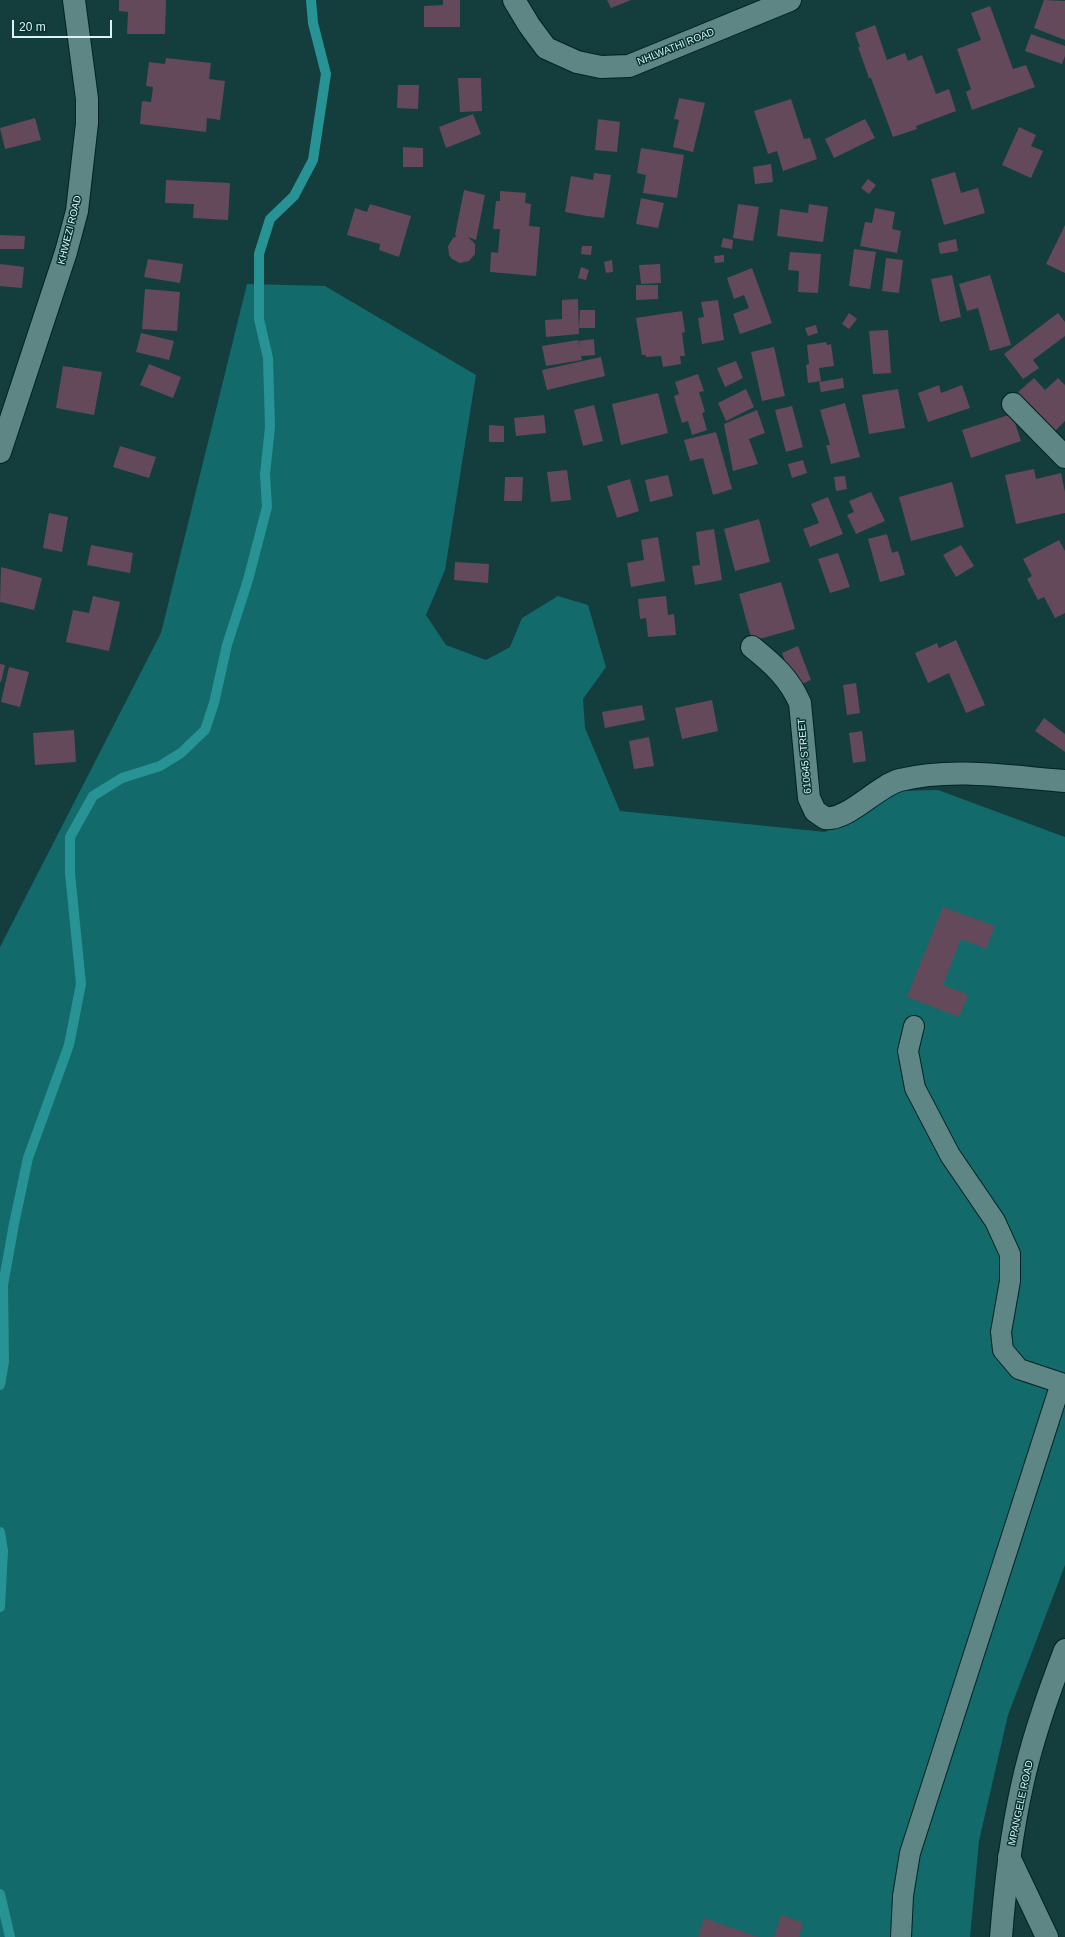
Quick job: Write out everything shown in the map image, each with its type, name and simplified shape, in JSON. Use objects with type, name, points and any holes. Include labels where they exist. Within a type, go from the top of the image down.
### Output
[{"type":"street","name":"KHWEZI ROAD","points":[[0,452],[66,252],[77,211],[87,123],[87,100],[74,0]]},
{"type":"street","name":"NHLWATHI ROAD","points":[[514,0],[529,25],[546,48],[578,62],[601,67],[629,66],[790,0]]},
{"type":"street","points":[[1013,404],[1065,458]]},
{"type":"street","name":"610645 STREET","points":[[752,647],[780,671],[795,692],[800,703],[809,798],[815,810],[825,818],[838,817],[898,781],[918,776],[942,773],[1065,781]]},
{"type":"street","name":"MPANGELE ROAD","points":[[1000,1937],[1009,1857],[1022,1786],[1038,1728],[1065,1650]]},
{"type":"street","points":[[1009,1857],[1047,1937]]},
{"type":"lane","points":[[901,1937],[903,1896],[910,1852],[1063,1384],[1019,1369],[1003,1350],[1001,1332],[1010,1281],[1010,1254],[995,1220],[950,1155],[914,1088],[908,1051],[914,1026]]},
{"type":"shaded area","points":[[247,284],[325,286],[476,375],[445,570],[426,615],[446,645],[486,660],[510,647],[522,618],[558,596],[588,605],[606,667],[583,699],[585,728],[620,811],[825,832],[898,791],[938,790],[1065,837],[1065,1565],[1008,1715],[979,1841],[970,1937],[0,1937],[0,947],[161,633]]},
{"type":"building","points":[[119,0],[166,0],[165,34],[127,34],[128,12],[119,11]]},
{"type":"building","points":[[443,0],[460,0],[460,27],[424,27],[424,6],[443,5]]},
{"type":"building","points":[[607,0],[631,0],[611,8]]},
{"type":"building","points":[[1044,0],[1065,1],[1065,40],[1034,28]]},
{"type":"building","points":[[990,6],[1013,69],[1026,65],[1035,87],[972,110],[966,92],[971,89],[957,49],[981,40],[971,13]]},
{"type":"building","points":[[875,25],[887,60],[905,53],[908,61],[922,55],[936,94],[949,89],[956,111],[916,126],[917,129],[893,137],[871,78],[869,78],[858,47],[860,47],[855,33]]},
{"type":"building","points":[[1031,34],[1065,46],[1065,56],[1062,64],[1025,51]]},
{"type":"building","points":[[166,58],[211,63],[209,79],[225,81],[220,120],[207,118],[206,132],[140,124],[142,101],[151,102],[153,87],[146,86],[149,62],[165,64]]},
{"type":"building","points":[[458,78],[481,78],[482,111],[460,112]]},
{"type":"building","points":[[398,85],[419,85],[418,109],[397,108]]},
{"type":"building","points":[[679,98],[705,103],[693,152],[673,147],[679,120],[674,119]]},
{"type":"building","points":[[791,99],[804,139],[810,138],[817,159],[783,171],[777,151],[768,154],[754,111]]},
{"type":"building","points":[[473,114],[481,134],[446,148],[439,127]]},
{"type":"building","points":[[35,118],[41,140],[5,149],[0,128]]},
{"type":"building","points":[[598,119],[620,122],[617,152],[595,150]]},
{"type":"building","points":[[865,119],[875,138],[834,158],[825,139]]},
{"type":"building","points":[[1019,127],[1036,135],[1031,146],[1043,151],[1031,178],[1002,165]]},
{"type":"building","points":[[403,147],[423,148],[423,167],[403,167]]},
{"type":"building","points":[[641,148],[684,155],[677,198],[643,193],[646,175],[637,173]]},
{"type":"building","points":[[771,164],[773,182],[755,184],[753,167]]},
{"type":"building","points":[[955,172],[961,193],[978,188],[985,213],[944,225],[931,179]]},
{"type":"building","points":[[594,173],[611,175],[604,218],[565,212],[571,176],[593,180]]},
{"type":"building","points":[[868,179],[876,185],[869,194],[861,188]]},
{"type":"building","points":[[166,180],[230,183],[228,220],[193,218],[194,204],[165,203]]},
{"type":"building","points":[[464,190],[485,195],[476,240],[468,237],[475,244],[475,254],[469,261],[460,263],[452,259],[449,255],[448,246],[453,238],[457,236],[455,235]]},
{"type":"building","points":[[500,191],[526,193],[525,203],[531,204],[529,226],[540,227],[536,276],[490,272],[491,252],[498,253],[500,229],[493,229],[496,201],[500,201]]},
{"type":"building","points":[[641,198],[664,203],[658,228],[636,224]]},
{"type":"building","points":[[370,204],[411,216],[399,257],[379,250],[380,244],[347,235],[355,208],[367,212]]},
{"type":"building","points":[[738,204],[759,207],[753,241],[733,238]]},
{"type":"building","points":[[809,204],[828,207],[823,242],[777,236],[780,209],[808,213]]},
{"type":"building","points":[[875,208],[895,212],[892,229],[901,231],[897,253],[860,246],[865,222],[872,223]]},
{"type":"building","points":[[1065,225],[1065,273],[1046,264]]},
{"type":"building","points":[[0,235],[25,236],[24,249],[0,249]]},
{"type":"building","points":[[723,238],[733,240],[732,249],[721,247]]},
{"type":"building","points":[[956,239],[958,251],[940,254],[938,243]]},
{"type":"building","points":[[582,246],[592,246],[591,255],[581,254]]},
{"type":"building","points":[[854,249],[876,252],[870,289],[849,286]]},
{"type":"building","points":[[790,252],[821,254],[818,293],[798,292],[799,271],[788,270]]},
{"type":"building","points":[[724,255],[724,262],[715,263],[714,256]]},
{"type":"building","points":[[886,258],[903,260],[899,293],[882,291]]},
{"type":"building","points":[[148,259],[183,264],[180,283],[144,277]]},
{"type":"building","points":[[612,260],[613,272],[606,273],[604,262]]},
{"type":"building","points":[[0,264],[24,267],[22,288],[0,286]]},
{"type":"building","points":[[660,264],[661,283],[641,284],[639,265]]},
{"type":"building","points":[[581,267],[589,270],[586,280],[578,278]]},
{"type":"building","points":[[752,268],[772,323],[740,334],[733,314],[749,308],[744,295],[734,299],[727,278]]},
{"type":"building","points":[[952,275],[961,317],[940,322],[931,279]]},
{"type":"building","points":[[990,275],[1011,345],[990,351],[978,308],[967,311],[959,284]]},
{"type":"building","points":[[636,285],[658,285],[658,299],[636,300]]},
{"type":"building","points":[[145,289],[180,292],[177,331],[142,329]]},
{"type":"building","points":[[578,299],[579,334],[546,337],[545,320],[562,319],[562,300]]},
{"type":"building","points":[[718,300],[724,340],[702,344],[698,318],[704,317],[701,302]]},
{"type":"building","points":[[580,310],[595,310],[595,328],[579,328]]},
{"type":"building","points":[[682,311],[685,332],[682,333],[685,356],[680,356],[681,364],[663,367],[661,356],[646,357],[646,355],[642,355],[636,318]]},
{"type":"building","points":[[849,313],[857,319],[849,329],[842,324]]},
{"type":"building","points":[[1058,313],[1065,322],[1065,336],[1033,360],[1039,368],[1023,379],[1004,354]]},
{"type":"building","points":[[816,325],[818,333],[808,336],[805,328]]},
{"type":"building","points":[[888,330],[891,373],[873,374],[869,331]]},
{"type":"building","points":[[141,333],[174,341],[169,360],[136,352]]},
{"type":"building","points":[[594,339],[595,355],[581,356],[582,360],[546,366],[542,346],[578,340],[580,348],[579,341]]},
{"type":"building","points":[[826,342],[827,345],[831,344],[834,366],[819,368],[821,381],[808,383],[806,365],[809,364],[807,345]]},
{"type":"building","points":[[774,347],[785,396],[762,401],[751,352]]},
{"type":"building","points":[[601,357],[605,376],[547,390],[542,370]]},
{"type":"building","points":[[736,361],[743,378],[725,387],[717,368]]},
{"type":"building","points":[[149,364],[181,377],[173,398],[140,385]]},
{"type":"building","points":[[63,366],[102,372],[94,415],[56,408]]},
{"type":"building","points":[[698,374],[704,391],[699,392],[705,412],[702,413],[707,430],[692,435],[688,421],[682,423],[674,396],[679,394],[675,382]]},
{"type":"building","points":[[843,378],[844,388],[821,392],[819,382]]},
{"type":"building","points":[[1034,378],[1045,390],[1058,378],[1065,385],[1065,421],[1055,431],[1018,392]]},
{"type":"building","points":[[939,385],[941,393],[962,385],[970,408],[928,422],[918,393]]},
{"type":"building","points":[[746,389],[754,407],[726,421],[718,403]]},
{"type":"building","points":[[898,389],[905,428],[869,434],[862,395]]},
{"type":"building","points":[[658,393],[668,433],[621,445],[612,404]]},
{"type":"building","points":[[845,403],[860,457],[831,464],[826,445],[830,445],[820,410]]},
{"type":"building","points":[[594,405],[603,441],[583,446],[574,410]]},
{"type":"building","points":[[792,406],[803,447],[786,452],[775,410]]},
{"type":"building","points":[[757,410],[765,433],[749,439],[758,464],[733,471],[724,424]]},
{"type":"building","points":[[1012,414],[1021,441],[971,458],[962,430]]},
{"type":"building","points":[[544,415],[546,433],[516,436],[514,418]]},
{"type":"building","points":[[489,425],[504,426],[504,442],[489,442]]},
{"type":"building","points":[[716,432],[732,489],[713,495],[703,458],[690,461],[684,440]]},
{"type":"building","points":[[120,446],[156,457],[149,478],[113,467]]},
{"type":"building","points":[[803,460],[807,473],[792,478],[788,464]]},
{"type":"building","points":[[1034,469],[1036,479],[1061,473],[1065,492],[1065,513],[1016,524],[1005,475]]},
{"type":"building","points":[[567,470],[571,500],[551,502],[547,472]]},
{"type":"building","points":[[668,475],[673,496],[650,502],[645,480]]},
{"type":"building","points":[[845,476],[847,489],[836,491],[834,477]]},
{"type":"building","points":[[505,477],[523,477],[522,501],[504,501]]},
{"type":"building","points":[[630,479],[639,511],[617,518],[607,486]]},
{"type":"building","points":[[952,482],[964,527],[911,541],[899,497]]},
{"type":"building","points":[[871,492],[885,521],[856,534],[847,515],[854,512],[849,501]]},
{"type":"building","points":[[828,497],[843,534],[810,547],[803,529],[819,523],[811,504]]},
{"type":"building","points":[[49,513],[68,517],[62,552],[43,548]]},
{"type":"building","points":[[759,519],[770,562],[735,571],[724,529]]},
{"type":"building","points":[[714,529],[722,580],[695,585],[692,566],[700,565],[696,532]]},
{"type":"building","points":[[887,534],[892,553],[898,551],[905,575],[880,582],[868,539]]},
{"type":"building","points":[[658,537],[665,581],[631,587],[627,563],[644,560],[641,540]]},
{"type":"building","points":[[1059,540],[1065,551],[1065,613],[1055,618],[1044,597],[1038,600],[1027,579],[1032,576],[1023,559]]},
{"type":"building","points":[[91,545],[133,553],[130,573],[87,565]]},
{"type":"building","points":[[961,545],[974,566],[956,577],[943,555]]},
{"type":"building","points":[[838,553],[850,587],[830,593],[818,559]]},
{"type":"building","points":[[455,562],[489,564],[488,583],[454,580]]},
{"type":"building","points":[[1,567],[42,578],[34,610],[0,602]]},
{"type":"building","points":[[781,582],[795,629],[752,641],[739,594]]},
{"type":"building","points":[[93,596],[120,602],[109,651],[66,642],[73,610],[89,613]]},
{"type":"building","points":[[666,596],[668,615],[674,614],[676,635],[648,637],[646,618],[640,619],[638,599]]},
{"type":"building","points":[[956,640],[985,705],[966,713],[949,673],[928,683],[915,653],[937,643],[939,648]]},
{"type":"building","points":[[798,646],[811,680],[795,687],[782,653]]},
{"type":"building","points":[[0,664],[5,665],[1,682],[0,682]]},
{"type":"building","points":[[9,667],[29,672],[20,707],[1,702]]},
{"type":"building","points":[[856,683],[860,713],[847,715],[843,685]]},
{"type":"building","points":[[712,700],[718,731],[682,739],[675,708]]},
{"type":"building","points":[[642,705],[645,720],[605,728],[602,712]]},
{"type":"building","points":[[1044,718],[1065,734],[1065,752],[1035,731]]},
{"type":"building","points":[[74,730],[76,762],[35,765],[33,733]]},
{"type":"building","points":[[862,731],[866,761],[853,763],[849,733]]},
{"type":"building","points":[[649,737],[654,766],[634,769],[629,741]]},
{"type":"building","points":[[943,907],[995,926],[986,949],[961,939],[943,985],[968,995],[959,1017],[907,997]]},
{"type":"building","points":[[781,1915],[803,1923],[799,1937],[774,1937]]},
{"type":"building","points":[[704,1918],[758,1937],[698,1937]]},
{"type":"waterway","points":[[0,1385],[4,1362],[3,1285],[14,1224],[28,1158],[69,1045],[81,984],[70,873],[70,837],[93,796],[122,778],[160,766],[181,753],[205,730],[214,703],[227,645],[248,580],[267,507],[265,474],[270,427],[268,358],[259,319],[259,254],[270,219],[294,196],[313,160],[326,74],[313,23],[311,0]]},
{"type":"waterway","points":[[0,1532],[3,1551],[0,1607]]},
{"type":"waterway","points":[[0,1894],[10,1937]]}]
